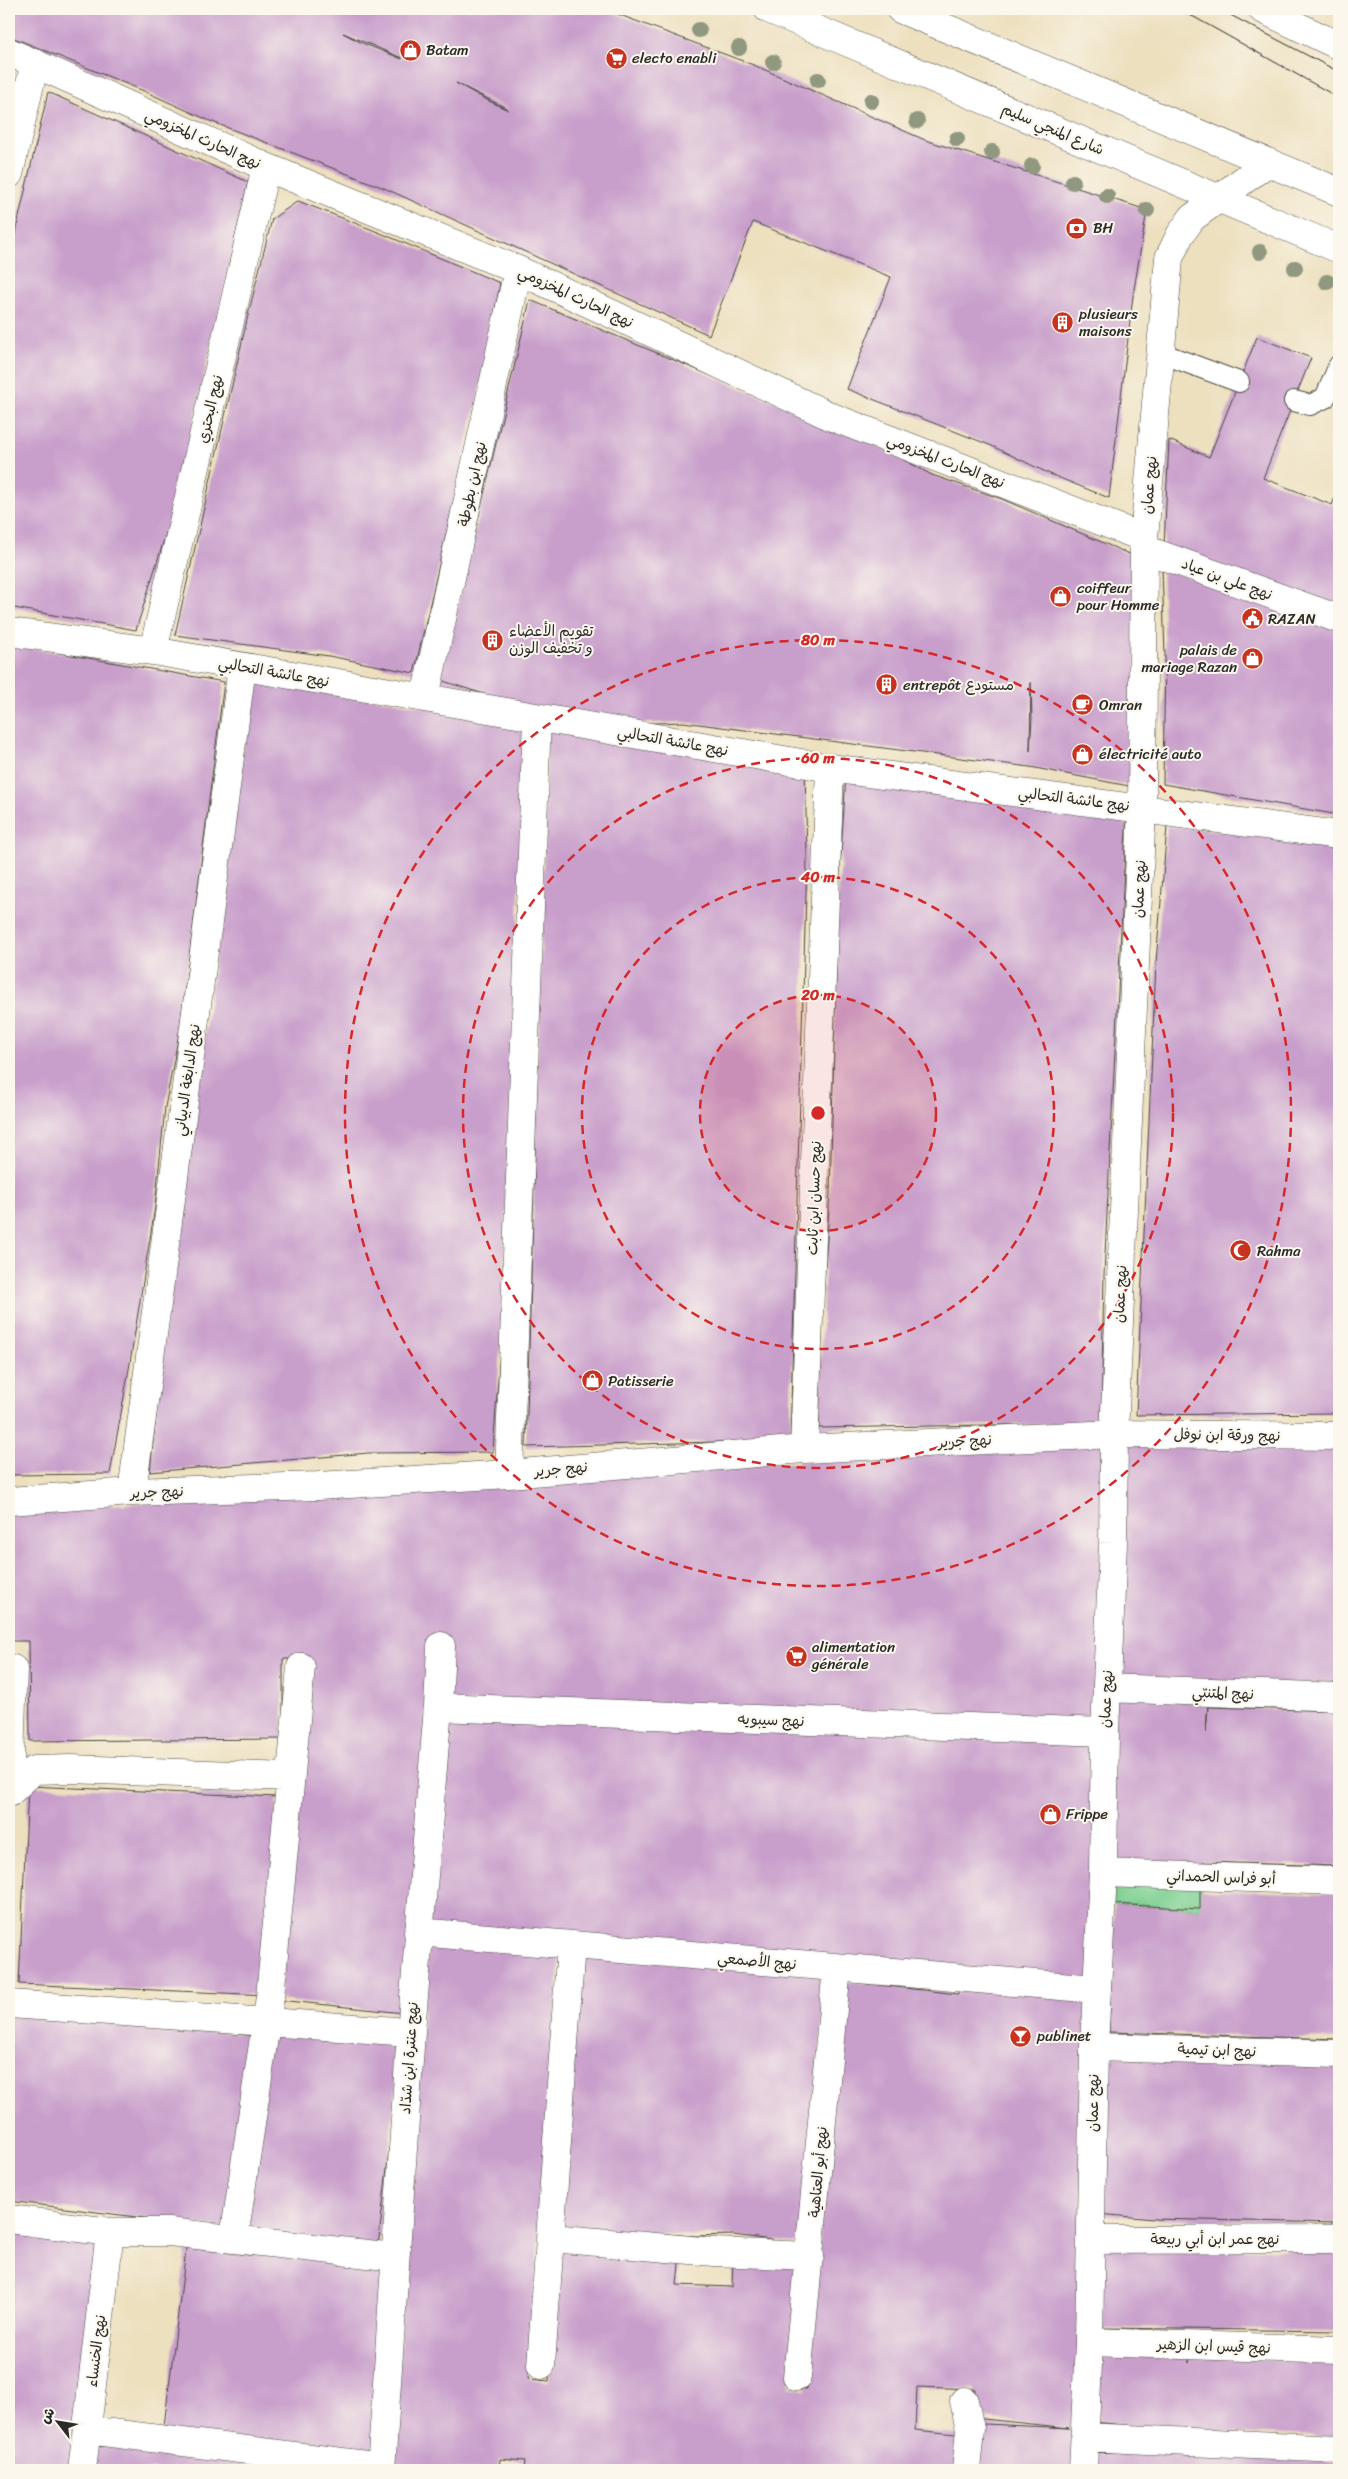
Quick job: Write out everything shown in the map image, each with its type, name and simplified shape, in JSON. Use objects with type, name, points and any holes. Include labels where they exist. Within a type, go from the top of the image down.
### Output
[{"type":"street","name":"شارع المنجي سليم","points":[[768,9],[1218,200],[1339,249]]},
{"type":"street","points":[[900,9],[1339,192]]},
{"type":"street","points":[[1262,9],[1339,46]]},
{"type":"street","name":"نهج الحارث المخزومي","points":[[9,52],[266,167],[518,270],[832,417],[1144,544]]},
{"type":"street","points":[[9,174],[35,63]]},
{"type":"street","name":"نهج عمان","points":[[1083,2470],[1089,2342],[1094,2047],[1103,1873],[1105,1732],[1114,1434],[1142,807],[1144,544],[1169,258],[1180,235],[1192,218],[1267,163]]},
{"type":"street","name":"نهج البحتري","points":[[153,651],[266,167]]},
{"type":"street","name":"نهج ابن بطوطة","points":[[424,697],[518,270]]},
{"type":"street","name":"نهج علي بن عياد","points":[[1144,544],[1339,618]]},
{"type":"street","name":"نهج عائشة التحالبي","points":[[9,632],[153,651],[830,768],[1142,807],[1339,835]]},
{"type":"street","name":"نهج الدابغة الدبياني","points":[[132,1492],[242,667]]},
{"type":"street","points":[[509,1474],[536,718]]},
{"type":"street","name":"نهج حسان ابن ثابت","points":[[804,1449],[830,768]]},
{"type":"street","name":"نهج جرير","points":[[9,1501],[132,1492],[318,1486],[509,1474],[804,1449],[1114,1434]]},
{"type":"street","name":"نهج ورقة ابن نوفل","points":[[1114,1434],[1339,1436]]},
{"type":"street","name":"نهج عنترة ابن شدّاد","points":[[382,2469],[418,1932],[438,1707],[440,1646]]},
{"type":"street","points":[[234,2238],[270,1996],[300,1667]]},
{"type":"street","points":[[9,1792],[13,1668]]},
{"type":"street","name":"نهج المتنبّي","points":[[1107,1688],[1339,1697]]},
{"type":"street","name":"نهج سيبويه","points":[[438,1707],[1105,1732]]},
{"type":"street","points":[[9,1792],[34,1770],[289,1777]]},
{"type":"street","name":"أبو فراس الحمداني","points":[[1103,1873],[1339,1881]]},
{"type":"street","name":"نهج الأصمعي","points":[[418,1932],[1096,1989]]},
{"type":"street","points":[[541,2365],[571,1945]]},
{"type":"street","name":"نهج أبو العتاهية","points":[[797,2377],[837,1968]]},
{"type":"street","points":[[9,2004],[411,2032]]},
{"type":"street","name":"نهج ابن تيمية","points":[[1094,2047],[1339,2054]]},
{"type":"street","points":[[9,2219],[110,2232],[169,2232],[234,2238],[395,2257]]},
{"type":"street","name":"نهج الخنساء","points":[[82,2470],[110,2232]]},
{"type":"street","points":[[551,2238],[714,2252],[810,2256]]},
{"type":"street","name":"نهج عمر ابن أبي ربيعة","points":[[1091,2240],[1339,2239]]},
{"type":"street","name":"نهج قيس ابن الزهير","points":[[1089,2342],[1339,2350]]},
{"type":"street","points":[[964,2401],[970,2430],[966,2470]]},
{"type":"street","points":[[87,2430],[382,2469]]},
{"type":"street","points":[[1085,2437],[1339,2450]]},
{"type":"lane","points":[[1161,353],[1239,382]]},
{"type":"lane","points":[[1294,402],[1310,406],[1325,398],[1339,366]]},
{"type":"green space","points":[[1114,1880],[1201,1884],[1200,1909],[1114,1904]]},
{"type":"building","points":[[9,9],[604,9],[756,66],[925,140],[1147,210],[1133,296],[1109,498],[1050,474],[992,446],[847,389],[891,277],[753,222],[709,335],[384,188],[210,121],[144,91],[9,36]],"holes":[[[343,33],[402,58],[402,59],[362,43]],[[456,83],[508,109],[508,110],[489,101]]]},
{"type":"building","points":[[9,71],[14,73],[9,94]]},
{"type":"building","points":[[48,92],[248,182],[175,504],[136,630],[9,607],[9,260]]},
{"type":"building","points":[[298,201],[500,283],[486,361],[414,673],[329,656],[175,635],[249,311],[272,219]]},
{"type":"building","points":[[530,300],[870,442],[932,475],[1002,499],[1136,557],[1134,787],[1030,767],[683,722],[626,724],[524,707],[440,680]],"holes":[[[1031,682],[1032,719],[1030,751]]]},
{"type":"building","points":[[1257,337],[1311,358],[1263,478],[1332,505],[1339,487],[1339,610],[1164,546],[1169,440],[1209,457]]},
{"type":"building","points":[[1162,569],[1339,624],[1339,815],[1163,784],[1165,655]]},
{"type":"building","points":[[9,644],[224,682],[180,1028],[165,1107],[155,1207],[110,1474],[9,1475]]},
{"type":"building","points":[[253,679],[526,723],[501,1335],[493,1452],[368,1453],[150,1472],[166,1320]]},
{"type":"building","points":[[548,723],[805,766],[807,858],[790,1440],[526,1447]]},
{"type":"building","points":[[846,775],[1127,808],[1104,1275],[1101,1423],[819,1428],[823,1298],[830,1194],[838,902]]},
{"type":"building","points":[[1167,826],[1339,841],[1339,1365],[1337,1413],[1136,1415],[1156,963]]},
{"type":"building","points":[[1123,1441],[1339,1445],[1339,1687],[1112,1679]]},
{"type":"building","points":[[1110,1443],[1097,1726],[441,1701],[404,2013],[279,2000],[309,1659],[283,1659],[283,1739],[30,1741],[29,1641],[9,1641],[9,1511]]},
{"type":"building","points":[[1111,1695],[1208,1698],[1206,1733],[1208,1707],[1339,1711],[1339,1866],[1202,1862],[1202,1870],[1109,1866]]},
{"type":"building","points":[[439,1713],[1100,1735],[1092,1984],[425,1925]]},
{"type":"building","points":[[28,1786],[277,1797],[267,1995],[19,1984]]},
{"type":"building","points":[[1200,1890],[1339,1894],[1339,2039],[1109,2032],[1114,1904],[1200,1909]]},
{"type":"building","points":[[428,1944],[560,1953],[528,2379],[549,2381],[559,2244],[680,2253],[677,2285],[732,2287],[733,2256],[801,2261],[789,2387],[806,2390],[842,1981],[958,1994],[959,1987],[1088,1995],[1075,2470],[978,2470],[984,2424],[1069,2428],[974,2418],[975,2389],[917,2387],[915,2430],[966,2435],[962,2470],[524,2470],[525,2461],[500,2459],[499,2470],[391,2470]]},
{"type":"building","points":[[579,1956],[827,1975],[800,2244],[734,2235],[694,2236],[559,2227]]},
{"type":"building","points":[[9,2009],[255,2036],[232,2229],[9,2201]]},
{"type":"building","points":[[269,2031],[401,2045],[378,2247],[247,2233]]},
{"type":"building","points":[[1101,2055],[1339,2064],[1339,2223],[1153,2219],[1099,2214]]},
{"type":"building","points":[[9,2227],[101,2238],[71,2470],[9,2470]]},
{"type":"building","points":[[187,2242],[391,2265],[372,2460],[163,2434]]},
{"type":"building","points":[[1103,2247],[1339,2250],[1339,2331],[1102,2328]]},
{"type":"building","points":[[1097,2349],[1190,2352],[1189,2363],[1190,2357],[1339,2363],[1339,2437],[1185,2431],[1093,2422]]},
{"type":"building","points":[[94,2436],[340,2470],[91,2470]]},
{"type":"building","points":[[1092,2444],[1339,2463],[1339,2470],[1089,2470]]},
{"type":"tram line","points":[[1174,9],[1194,17],[1339,98]]},
{"type":"tram line","points":[[1219,9],[1339,72]]},
{"type":"place","name":"Batam","points":[[410,50]]},
{"type":"place","name":"electo enabli","points":[[616,58]]},
{"type":"place","name":"BH","points":[[1077,228]]},
{"type":"place","name":"plusieurs maisons","points":[[1063,323]]},
{"type":"place","name":"coiffeur pour Homme","points":[[1061,597]]},
{"type":"place","name":"RAZAN","points":[[1252,619]]},
{"type":"place","name":"تقويم الأعضاء و تخفيف الوزن","points":[[493,640]]},
{"type":"place","name":"palais de mariage Razan","points":[[1253,659]]},
{"type":"place","name":"entrepôt مستودع","points":[[887,685]]},
{"type":"place","name":"Omran","points":[[1083,705]]},
{"type":"place","name":"électricité auto","points":[[1083,754]]},
{"type":"place","name":"Rahma","points":[[1241,1251]]},
{"type":"place","name":"Patisserie","points":[[592,1381]]},
{"type":"place","name":"alimentation générale","points":[[796,1656]]},
{"type":"place","name":"Frippe","points":[[1050,1814]]},
{"type":"place","name":"publinet","points":[[1021,2036]]}]
